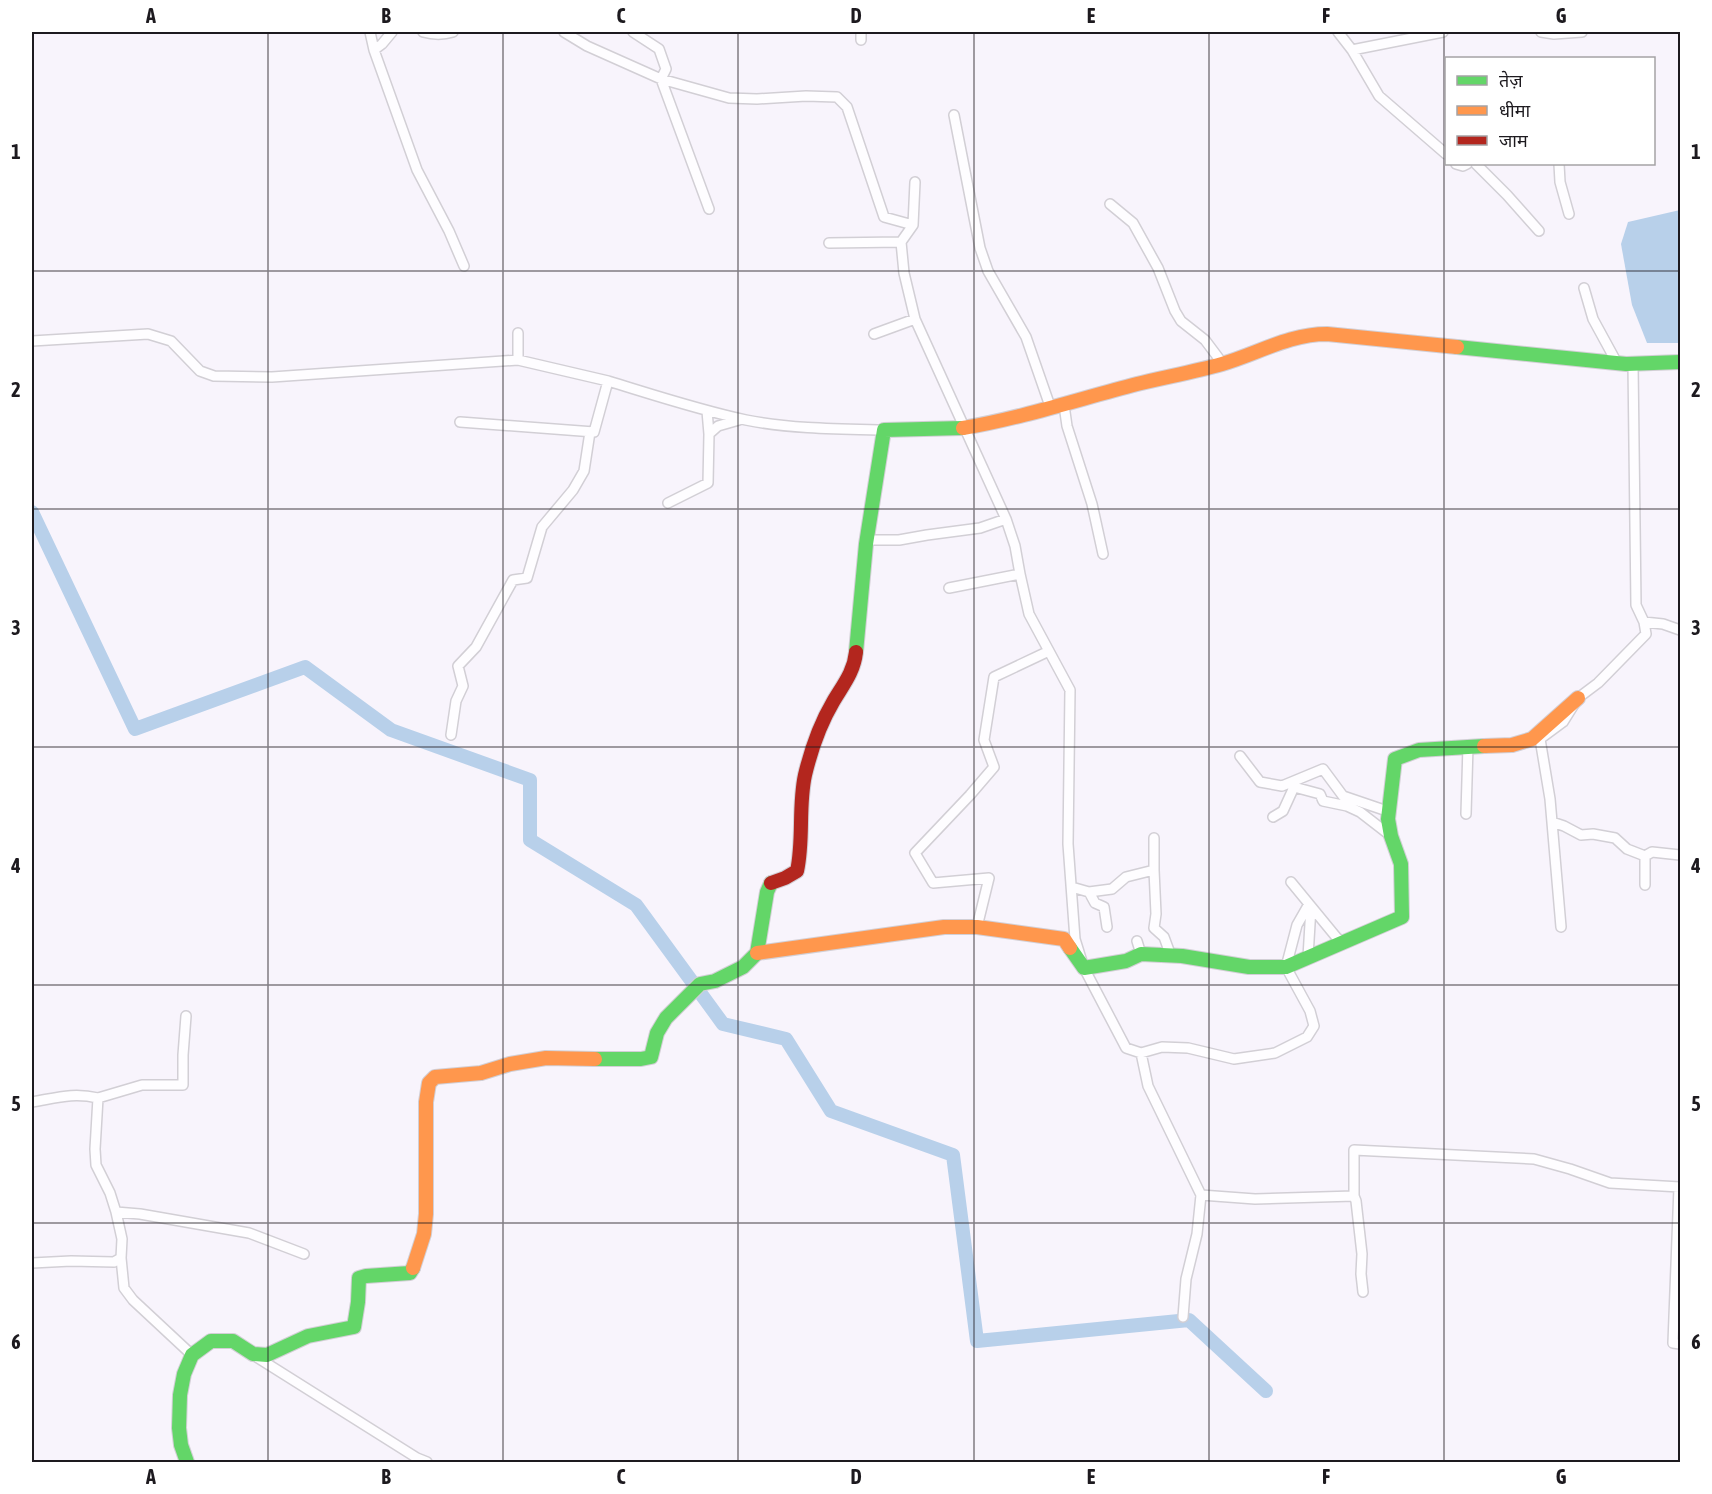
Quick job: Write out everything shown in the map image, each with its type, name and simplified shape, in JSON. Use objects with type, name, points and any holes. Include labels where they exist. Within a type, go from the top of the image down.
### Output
[{"type":"street","points":[[370,32],[374,50],[417,170],[449,231],[464,266]]},
{"type":"street","points":[[374,50],[392,32]]},
{"type":"street","points":[[423,32],[433,34],[453,32]]},
{"type":"street","points":[[564,32],[587,46],[661,79],[729,98],[837,97],[848,107],[885,217],[913,225]]},
{"type":"street","points":[[633,32],[659,49],[666,69],[661,79],[709,209]]},
{"type":"street","points":[[1338,32],[1352,50],[1379,96],[1445,153]]},
{"type":"street","points":[[1352,50],[1443,32]]},
{"type":"street","points":[[1541,32],[1554,34],[1582,32]]},
{"type":"street","points":[[954,115],[980,248],[988,271],[1026,337],[1067,426],[1092,504],[1103,554]]},
{"type":"street","points":[[1477,165],[1539,231]]},
{"type":"street","points":[[1559,165],[1560,182],[1569,214]]},
{"type":"street","points":[[915,182],[913,225],[901,242],[904,273],[915,319],[1006,519],[1015,546],[1029,614],[1070,690],[1068,844],[1075,939],[1084,968]]},
{"type":"street","points":[[1110,204],[1133,223],[1158,268],[1181,321],[1205,340],[1223,364]]},
{"type":"street","points":[[829,243],[901,242]]},
{"type":"street","points":[[1584,288],[1593,319],[1617,363]]},
{"type":"street","points":[[874,334],[915,319]]},
{"type":"street","points":[[518,333],[518,360]]},
{"type":"street","points":[[32,341],[148,334],[171,341],[200,371],[214,376],[272,377],[518,360],[608,381],[707,411],[742,419],[803,428],[884,430],[964,428],[1058,407],[1137,384],[1223,364],[1296,337],[1319,334],[1617,363],[1680,362]]},
{"type":"street","points":[[1084,968],[1126,961],[1139,948],[1171,956],[1249,967],[1287,967],[1402,917],[1401,864],[1391,836],[1388,819],[1395,759],[1419,750],[1512,745],[1532,739],[1598,683],[1646,634],[1644,622],[1636,605],[1633,364]]},
{"type":"street","points":[[460,422],[594,432],[608,381]]},
{"type":"street","points":[[668,503],[708,483],[707,411]]},
{"type":"street","points":[[709,434],[718,426],[742,419]]},
{"type":"street","points":[[253,1354],[267,1354],[308,1336],[354,1327],[359,1278],[411,1273],[424,1234],[426,1102],[429,1083],[435,1077],[481,1073],[510,1064],[546,1058],[641,1059],[651,1057],[657,1033],[666,1018],[700,984],[715,981],[743,967],[757,953],[767,892],[771,883],[797,871],[800,856],[800,807],[805,775],[817,735],[832,702],[850,675],[855,659],[867,540],[884,430]]},
{"type":"street","points":[[451,735],[456,701],[463,686],[458,666],[476,647],[513,580],[527,578],[542,527],[573,490],[584,471],[590,432]]},
{"type":"street","points":[[867,540],[899,540],[980,528],[1006,519]]},
{"type":"street","points":[[949,588],[1020,574]]},
{"type":"street","points":[[1644,622],[1663,624],[1680,630]]},
{"type":"street","points":[[977,927],[990,878],[933,883],[915,852],[994,767],[984,740],[994,677],[1049,651]]},
{"type":"street","points":[[1561,927],[1552,822],[1540,739],[1563,722],[1578,698]]},
{"type":"street","points":[[1466,814],[1468,746]]},
{"type":"street","points":[[1240,756],[1260,782],[1282,786],[1323,769],[1343,796],[1390,812]]},
{"type":"street","points":[[1273,817],[1283,811],[1294,787],[1320,795],[1323,801],[1347,806],[1360,812],[1391,836]]},
{"type":"street","points":[[1552,822],[1581,835],[1593,834],[1615,838],[1627,849],[1645,856]]},
{"type":"street","points":[[1154,838],[1156,914],[1154,928],[1164,938],[1171,956]]},
{"type":"street","points":[[1645,856],[1652,852],[1680,855]]},
{"type":"street","points":[[1645,856],[1646,885]]},
{"type":"street","points":[[1072,889],[1089,892],[1112,889],[1126,877],[1154,870]]},
{"type":"street","points":[[1291,882],[1337,938],[1343,942]]},
{"type":"street","points":[[1089,892],[1095,903],[1104,907],[1107,927]]},
{"type":"street","points":[[757,953],[944,927],[977,927],[1064,939],[1084,968],[1126,1048],[1141,1053],[1162,1047],[1188,1048],[1234,1059],[1275,1053],[1307,1037],[1314,1026],[1310,1011],[1287,967],[1297,925],[1306,906],[1310,905]]},
{"type":"street","points":[[1308,957],[1310,905]]},
{"type":"street","points":[[32,1102],[70,1094],[98,1098],[142,1085],[183,1084],[186,1016]]},
{"type":"street","points":[[1141,1053],[1148,1086],[1201,1195],[1197,1234],[1186,1279],[1183,1317]]},
{"type":"street","points":[[98,1098],[96,1165],[110,1193],[116,1212],[122,1239],[124,1288],[133,1300],[192,1355]]},
{"type":"street","points":[[1363,1292],[1362,1254],[1354,1196],[1354,1150],[1533,1160],[1570,1169],[1610,1183],[1680,1187],[1673,1343],[1680,1344]]},
{"type":"street","points":[[1201,1195],[1255,1199],[1354,1196]]},
{"type":"street","points":[[116,1212],[249,1233],[304,1254]]},
{"type":"street","points":[[32,1263],[114,1262],[121,1258]]},
{"type":"street","points":[[187,1462],[181,1445],[179,1428],[180,1395],[184,1374],[192,1355],[211,1341],[233,1341],[426,1462]]},
{"type":"water","points":[[1680,210],[1680,343],[1647,343],[1632,305],[1621,244],[1628,222]]},
{"type":"waterway","points":[[32,512],[135,729],[305,667],[391,730],[530,780],[530,840],[636,905],[723,1024],[786,1039],[831,1111],[953,1155],[977,1341],[1189,1320],[1266,1391]]},
{"type":"traffic: fast","points":[[1457,347],[1626,364],[1680,362]]},
{"type":"traffic: fast","points":[[856,652],[866,544],[884,430],[963,428]]},
{"type":"traffic: fast","points":[[1070,948],[1084,968],[1126,961],[1141,954],[1182,956],[1249,967],[1286,967],[1402,917],[1401,864],[1391,836],[1388,819],[1395,759],[1419,750],[1484,746]]},
{"type":"traffic: fast","points":[[595,1059],[651,1057],[657,1033],[666,1018],[700,984],[715,981],[743,967],[757,953],[767,892],[771,883]]},
{"type":"traffic: fast","points":[[187,1462],[181,1445],[179,1428],[180,1395],[184,1374],[192,1355],[211,1341],[233,1341],[253,1354],[267,1355],[308,1336],[354,1327],[359,1278],[410,1273],[413,1268]]},
{"type":"traffic: slow","points":[[963,428],[1211,367],[1299,337],[1327,334],[1457,347]]},
{"type":"traffic: slow","points":[[1484,746],[1512,745],[1532,739],[1578,698]]},
{"type":"traffic: slow","points":[[757,953],[944,927],[977,927],[1064,939],[1070,948]]},
{"type":"traffic: slow","points":[[413,1268],[424,1234],[426,1214],[426,1102],[429,1083],[435,1077],[481,1073],[510,1064],[546,1058],[595,1059]]},
{"type":"traffic: jam","points":[[771,883],[797,871],[803,787],[807,766],[820,728],[850,672],[856,652]]}]
